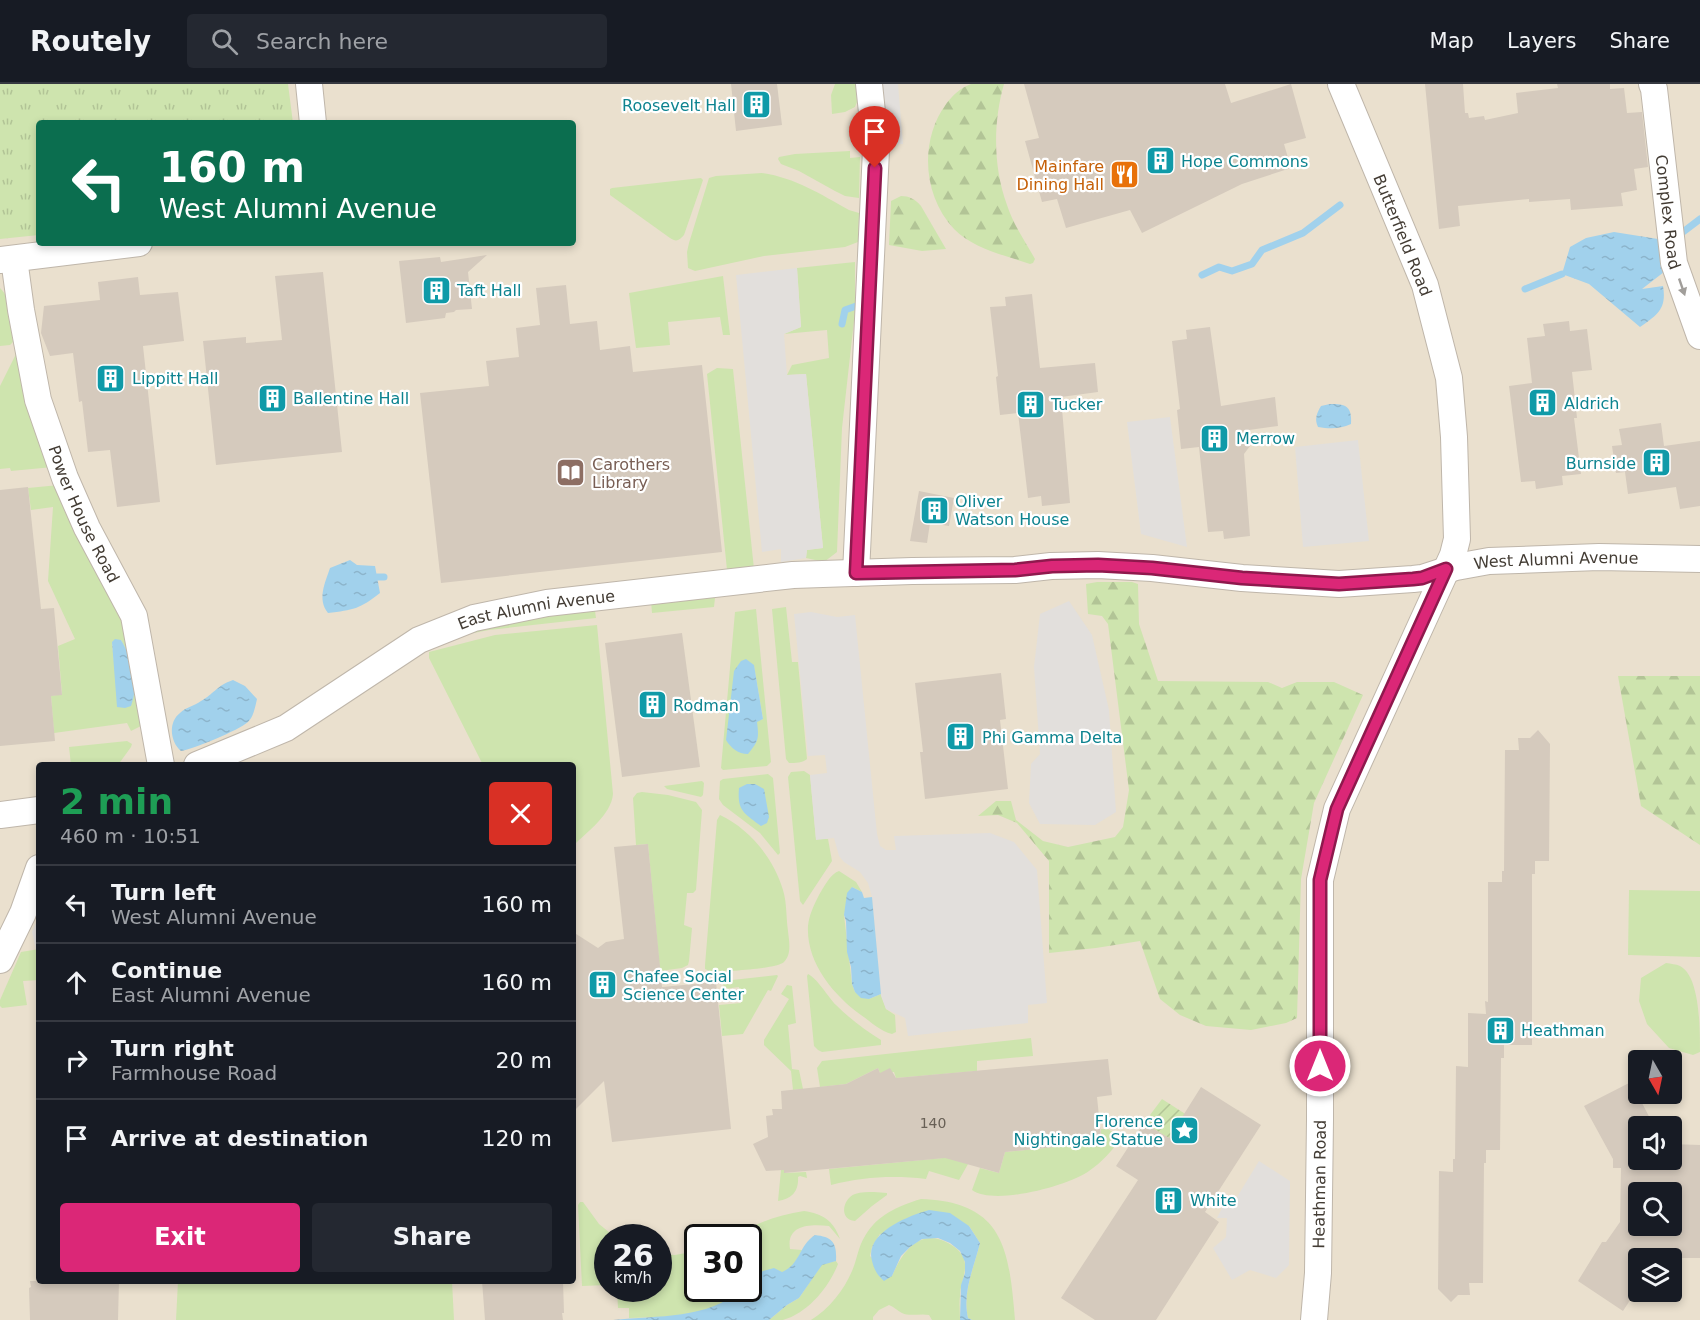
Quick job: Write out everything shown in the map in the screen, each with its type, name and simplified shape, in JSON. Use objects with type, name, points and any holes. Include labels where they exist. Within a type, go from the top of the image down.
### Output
[{"type":"street","points":[[309,84],[313,120]]},
{"type":"street","points":[[856,573],[876,150],[869,84]]},
{"type":"street","name":"Butterfield Road","points":[[1341,84],[1425,285],[1449,378],[1454,437],[1457,539],[1446,569]]},
{"type":"street","name":"Complex Road","points":[[1652,84],[1663,158],[1674,263],[1700,336]]},
{"type":"street","points":[[7,260],[116,246]]},
{"type":"street","name":"Power House Road","points":[[7,260],[21,310],[38,400],[65,478],[87,528],[134,616],[159,762]]},
{"type":"street","name":"West Alumni Avenue","points":[[912,571],[1015,570],[1052,566],[1125,565],[1242,578],[1339,584],[1422,578],[1446,569],[1473,563],[1510,560],[1599,557],[1700,559]]},
{"type":"street","name":"Heathman Road","points":[[1314,1320],[1318,1273],[1320,880],[1337,809],[1446,569]]},
{"type":"street","name":"East Alumni Avenue","points":[[203,762],[286,728],[419,640],[474,618],[547,603],[782,576],[912,571]]},
{"type":"street","points":[[0,815],[36,810]]},
{"type":"street","points":[[0,960],[23,914],[36,877]]},
{"type":"shaded area","points":[[0,84],[1700,84],[1700,1320],[0,1320]]},
{"type":"shaded area","points":[[856,84],[898,84],[903,144],[860,147]]},
{"type":"shaded area","points":[[797,268],[801,327],[784,334],[787,375],[806,374],[823,548],[807,550],[806,558],[781,562],[781,549],[762,552],[736,275]]},
{"type":"shaded area","points":[[1170,417],[1187,547],[1141,534],[1127,422]]},
{"type":"shaded area","points":[[1358,440],[1369,541],[1303,547],[1295,447]]},
{"type":"shaded area","points":[[1069,601],[1092,635],[1109,710],[1116,812],[1095,825],[1040,824],[1029,803],[1031,764],[1040,754],[1034,667],[1040,614]]},
{"type":"shaded area","points":[[811,612],[837,617],[855,615],[880,846],[886,850],[896,850],[894,836],[990,833],[1014,842],[1037,870],[1047,1003],[1028,1005],[1028,1023],[908,1036],[905,1018],[886,1009],[881,996],[872,897],[868,883],[860,872],[839,856],[834,838],[816,840],[810,775],[827,773],[825,755],[808,756],[794,614]]},
{"type":"shaded area","points":[[36,923],[36,949],[32,932]]},
{"type":"shaded area","points":[[1259,1161],[1290,1181],[1289,1265],[1276,1278],[1250,1270],[1232,1280],[1213,1248],[1226,1237],[1227,1218],[1217,1218],[1227,1198],[1237,1197]]},
{"type":"green space","points":[[0,84],[288,84],[293,120],[36,120],[36,235],[0,239]]},
{"type":"green space","points":[[835,84],[856,84],[855,107],[845,112],[832,114],[831,95]]},
{"type":"green space","points":[[971,84],[1004,84],[996,129],[999,175],[1002,190],[1016,226],[1035,259],[1033,263],[1000,254],[971,242],[954,229],[936,201],[928,168],[928,151],[932,134],[937,119],[946,104],[957,92]]},
{"type":"green space","points":[[850,151],[850,158],[860,157],[859,198],[845,196],[781,164],[778,159],[795,154]]},
{"type":"green space","points":[[762,173],[797,183],[859,213],[858,242],[845,247],[764,256],[695,271],[688,268],[689,243],[709,178]]},
{"type":"green space","points":[[701,178],[703,180],[684,235],[677,240],[670,238],[610,195],[612,188]]},
{"type":"green space","points":[[901,196],[912,198],[921,206],[946,249],[922,251],[889,245],[891,201]]},
{"type":"green space","points":[[855,262],[855,312],[842,428],[837,552],[824,562],[806,558],[807,550],[823,548],[806,374],[787,375],[792,365],[829,358],[827,330],[784,334],[801,327],[797,268]]},
{"type":"green space","points":[[723,276],[730,335],[723,335],[720,317],[668,322],[670,345],[636,348],[629,293]]},
{"type":"green space","points":[[0,288],[9,306],[13,342],[10,345],[0,346]]},
{"type":"green space","points":[[18,350],[53,467],[11,471],[10,468],[0,469],[0,386]]},
{"type":"green space","points":[[717,368],[733,369],[754,569],[745,572],[727,570],[707,374]]},
{"type":"green space","points":[[59,485],[119,607],[145,724],[131,731],[127,723],[54,733],[51,696],[62,694],[58,646],[75,639],[48,581],[53,507],[31,510],[28,488]],"holes":[[[121,640],[130,663],[116,680],[112,642]]]},
{"type":"green space","points":[[1097,582],[1138,584],[1139,624],[1158,681],[1268,682],[1282,688],[1297,682],[1334,682],[1363,695],[1314,803],[1301,879],[1297,1018],[1286,1023],[1251,1030],[1206,1026],[1180,1015],[1160,999],[1140,941],[1049,953],[1049,861],[1017,823],[998,815],[978,816],[996,801],[1011,801],[1016,820],[1043,841],[1068,847],[1115,837],[1123,827],[1129,790],[1108,624],[1102,616],[1088,614],[1086,584]]},
{"type":"green space","points":[[713,595],[714,607],[652,613],[651,601]]},
{"type":"green space","points":[[786,607],[792,662],[798,662],[807,759],[794,763],[789,763],[786,759],[772,609]]},
{"type":"green space","points":[[591,608],[595,611],[596,618],[489,630],[453,637],[470,629]]},
{"type":"green space","points":[[756,609],[771,762],[767,766],[723,770],[721,768],[735,612]],"holes":[[[754,666],[763,719],[757,721]]]},
{"type":"green space","points":[[597,625],[613,794],[603,816],[576,843],[576,762],[481,762],[429,658],[429,652],[495,635]]},
{"type":"green space","points":[[1618,676],[1700,676],[1700,845],[1641,806]]},
{"type":"green space","points":[[127,741],[132,744],[120,762],[71,762],[69,747]]},
{"type":"green space","points":[[804,771],[810,775],[816,839],[828,839],[832,861],[803,905],[800,901],[788,777],[791,772]]},
{"type":"green space","points":[[768,774],[773,778],[780,853],[778,855],[760,833],[723,805],[719,799],[720,781],[723,779]]},
{"type":"green space","points":[[702,781],[704,783],[701,797],[667,789],[664,786]]},
{"type":"green space","points":[[637,793],[696,802],[702,810],[696,890],[693,893],[687,893],[684,925],[692,928],[689,961],[688,965],[682,968],[660,971],[648,844],[636,845],[633,798]]},
{"type":"green space","points":[[720,815],[751,837],[767,856],[779,878],[785,900],[789,947],[787,959],[784,962],[751,969],[712,972],[705,969],[717,820]]},
{"type":"green space","points":[[839,871],[856,882],[862,892],[852,887],[844,915],[852,984],[855,992],[869,999],[881,994],[886,1009],[895,1015],[896,1032],[892,1034],[876,1026],[831,988],[812,952],[808,926],[811,914],[828,881]]},
{"type":"green space","points":[[1629,890],[1700,891],[1700,957],[1628,955]]},
{"type":"green space","points":[[36,950],[36,980],[23,981],[27,1005],[2,1008],[0,1000],[21,952]]},
{"type":"green space","points":[[1666,963],[1678,965],[1687,972],[1692,980],[1698,1004],[1700,1052],[1693,1055],[1669,1048],[1647,1024],[1639,1001],[1641,978]]},
{"type":"green space","points":[[808,974],[841,1010],[881,1040],[881,1045],[822,1052],[818,1050],[814,1046]]},
{"type":"green space","points":[[777,975],[771,991],[768,990],[743,1034],[722,1036],[719,1005],[741,1003],[739,987],[724,989],[723,981]]},
{"type":"green space","points":[[787,985],[792,986],[796,1023],[788,1025],[792,1069],[799,1070],[803,1089],[793,1090],[791,1071],[764,1045],[764,1040],[789,999],[781,994]]},
{"type":"green space","points":[[1031,1038],[1033,1056],[977,1061],[977,1071],[896,1078],[894,1072],[880,1073],[878,1068],[846,1084],[820,1087],[817,1068],[822,1061]]},
{"type":"green space","points":[[1162,1099],[1215,1133],[1200,1157],[1144,1123]]},
{"type":"green space","points":[[1101,1129],[1108,1129],[1121,1138],[1102,1160],[1079,1177],[1049,1188],[1013,1195],[997,1196],[972,1190],[980,1168],[999,1173],[1005,1152],[1074,1145],[1074,1139],[1101,1136]]},
{"type":"green space","points":[[953,1157],[968,1164],[959,1180],[929,1171],[926,1179],[878,1178],[831,1185],[829,1169]]},
{"type":"green space","points":[[781,1170],[785,1173],[806,1172],[807,1178],[798,1177],[796,1191],[787,1199],[778,1201]]},
{"type":"green space","points":[[887,1193],[887,1195],[855,1221],[846,1217],[844,1209],[847,1200],[855,1194]]},
{"type":"green space","points":[[921,1199],[949,1202],[970,1209],[986,1220],[997,1234],[1010,1272],[1015,1320],[972,1320],[968,1318],[966,1299],[980,1243],[969,1226],[880,1234],[872,1247],[870,1256],[892,1276],[906,1251],[920,1240],[938,1239],[958,1249],[965,1264],[960,1291],[960,1320],[932,1320],[929,1315],[905,1314],[889,1305],[879,1310],[873,1320],[811,1320],[830,1305],[845,1285],[863,1240],[876,1222],[896,1208]]},
{"type":"green space","points":[[583,1202],[599,1224],[594,1224],[594,1286],[582,1286],[578,1205]]},
{"type":"green space","points":[[804,1211],[817,1214],[831,1223],[840,1239],[829,1226],[801,1227],[792,1235],[790,1241],[790,1249],[802,1250],[791,1268],[781,1273],[762,1276],[762,1224],[758,1224]]},
{"type":"green space","points":[[684,1253],[684,1302],[724,1302],[690,1314],[629,1318],[629,1308],[618,1308],[618,1302],[672,1302],[672,1255]]},
{"type":"green space","points":[[836,1261],[838,1264],[834,1273],[809,1305],[792,1317],[783,1320],[769,1320],[799,1298],[822,1264]]},
{"type":"green space","points":[[178,1284],[452,1284],[454,1320],[176,1320]]},
{"type":"water","points":[[1614,232],[1658,239],[1663,247],[1664,272],[1642,289],[1663,286],[1662,306],[1656,315],[1640,327],[1589,284],[1562,274],[1570,247],[1586,238]]},
{"type":"water","points":[[1330,404],[1347,407],[1351,424],[1335,428],[1318,427],[1316,419],[1321,406]]},
{"type":"water","points":[[350,560],[357,565],[375,566],[380,593],[356,608],[328,613],[322,597],[330,568]]},
{"type":"water","points":[[115,639],[121,640],[134,672],[131,706],[125,708],[117,707],[112,642]]},
{"type":"water","points":[[746,659],[754,665],[763,719],[757,722],[757,739],[748,754],[735,750],[726,740],[734,671],[741,661]]},
{"type":"water","points":[[233,680],[245,686],[257,699],[250,720],[226,734],[181,751],[175,743],[172,732],[176,717],[185,709]]},
{"type":"water","points":[[747,784],[755,784],[764,789],[769,817],[767,823],[761,826],[743,811],[739,802],[739,788]]},
{"type":"water","points":[[852,887],[862,892],[864,898],[872,897],[881,994],[869,999],[861,998],[855,992],[847,952],[844,915],[847,893]]},
{"type":"water","points":[[929,1210],[950,1213],[969,1226],[980,1243],[966,1299],[968,1318],[972,1320],[960,1320],[961,1285],[965,1273],[965,1262],[960,1251],[950,1243],[938,1238],[922,1239],[901,1256],[892,1276],[884,1281],[874,1267],[871,1251],[881,1234],[900,1221]]},
{"type":"water","points":[[815,1235],[830,1239],[835,1245],[836,1261],[822,1265],[799,1298],[769,1320],[613,1320],[682,1314],[722,1302],[762,1302],[762,1272],[774,1268],[782,1272],[788,1269]]},
{"type":"building","name":"Roosevelt Hall","points":[[731,84],[777,84],[782,125],[736,131]]},
{"type":"building","name":"Hope Commons","points":[[1024,84],[1225,84],[1231,103],[1291,84],[1306,138],[1284,144],[1291,168],[1242,184],[1142,233],[1130,210],[1066,228],[1057,199],[1042,202],[1025,141],[1039,138]]},
{"type":"building","points":[[1425,84],[1463,84],[1465,113],[1468,113],[1469,118],[1484,116],[1485,120],[1518,113],[1516,93],[1558,88],[1557,84],[1610,84],[1610,89],[1624,88],[1627,113],[1642,112],[1648,167],[1634,169],[1637,190],[1621,193],[1623,206],[1571,210],[1570,199],[1529,202],[1529,199],[1458,206],[1460,226],[1439,229]]},
{"type":"building","name":"Taft Hall","points":[[487,255],[468,272],[472,309],[446,313],[445,318],[406,323],[399,261],[440,257],[441,262]]},
{"type":"building","name":"Ballentine Hall","points":[[323,272],[342,452],[216,465],[203,341],[246,337],[246,343],[282,340],[275,276]]},
{"type":"building","name":"Lippitt Hall","points":[[138,277],[140,295],[178,292],[184,341],[143,346],[160,502],[117,507],[110,450],[88,452],[73,353],[50,356],[41,333],[44,306],[100,300],[98,282]]},
{"type":"building","name":"Carothers Library","points":[[566,285],[570,324],[597,321],[600,350],[630,346],[633,372],[702,365],[722,552],[441,583],[420,393],[489,386],[486,361],[519,357],[516,328],[540,325],[536,288]]},
{"type":"building","name":"Tucker","points":[[1032,294],[1040,368],[1095,363],[1098,392],[1061,397],[1070,503],[1042,506],[1041,496],[1028,498],[1018,413],[1000,415],[990,307],[1006,306],[1005,297]]},
{"type":"building","name":"Aldrich","points":[[1569,321],[1570,331],[1587,329],[1592,370],[1572,372],[1577,418],[1574,418],[1581,474],[1562,476],[1563,485],[1536,489],[1535,481],[1521,482],[1509,386],[1532,383],[1527,338],[1545,336],[1543,324]]},
{"type":"building","name":"Merrow","points":[[1210,327],[1221,406],[1275,397],[1278,426],[1249,430],[1250,446],[1244,454],[1250,536],[1224,539],[1223,531],[1208,532],[1199,447],[1181,449],[1177,410],[1180,409],[1172,341],[1187,339],[1186,330]]},
{"type":"building","name":"Burnside","points":[[1661,423],[1664,446],[1700,441],[1700,506],[1680,509],[1676,487],[1628,494],[1625,472],[1616,473],[1612,446],[1622,445],[1619,429]]},
{"type":"building","points":[[28,487],[41,609],[54,608],[62,695],[51,696],[55,741],[0,746],[0,490]]},
{"type":"building","name":"Oliver Watson House","points":[[919,491],[954,498],[949,526],[930,523],[927,543],[910,541]]},
{"type":"building","name":"Rodman","points":[[682,633],[700,767],[622,777],[605,643]]},
{"type":"building","name":"Phi Gamma Delta","points":[[1001,673],[1006,719],[1000,720],[1008,789],[925,799],[920,752],[923,752],[915,683]]},
{"type":"building","name":"Heathman","points":[[1538,730],[1550,744],[1549,861],[1535,861],[1535,874],[1532,874],[1532,1045],[1504,1045],[1504,1058],[1501,1058],[1500,1150],[1486,1150],[1486,1163],[1484,1163],[1483,1283],[1469,1283],[1470,1295],[1458,1295],[1451,1302],[1438,1289],[1439,1171],[1453,1172],[1456,1066],[1468,1067],[1468,1013],[1486,1014],[1485,1001],[1488,1002],[1488,882],[1502,882],[1502,871],[1504,871],[1505,750],[1519,750],[1518,738],[1530,738]]},
{"type":"building","name":"Chafee Social Science Center","points":[[648,844],[662,987],[716,982],[731,1129],[612,1142],[604,1081],[576,1109],[576,934],[598,948],[606,942],[624,939],[614,847]]},
{"type":"building","points":[[1108,1059],[1112,1095],[1097,1097],[1101,1136],[1074,1139],[1074,1145],[1005,1152],[999,1173],[945,1158],[784,1173],[784,1170],[766,1171],[753,1144],[768,1137],[766,1116],[773,1115],[772,1109],[782,1109],[781,1091],[846,1084],[878,1068],[880,1073],[890,1068],[896,1078]]},
{"type":"building","points":[[1628,1084],[1628,1104],[1642,1104],[1649,1116],[1628,1116],[1628,1170],[1682,1170],[1682,1144],[1700,1145],[1700,1258],[1682,1258],[1682,1248],[1628,1248],[1629,1302],[1623,1311],[1578,1281],[1602,1242],[1606,1242],[1620,1222],[1621,1168],[1613,1168],[1613,1159],[1584,1106]]},
{"type":"building","name":"White","points":[[1201,1087],[1261,1125],[1205,1212],[1219,1222],[1156,1320],[1095,1320],[1061,1298],[1138,1180],[1116,1166],[1144,1123],[1169,1138]]},
{"type":"building","points":[[30,1281],[36,1281],[36,1284],[119,1284],[118,1320],[30,1320],[29,1288],[31,1287]]},
{"type":"building","points":[[482,1284],[563,1284],[563,1320],[485,1320]]},
{"type":"waterway","points":[[1202,275],[1219,267],[1232,271],[1252,264],[1262,250],[1303,233],[1340,205]]},
{"type":"waterway","points":[[1683,232],[1700,219]]},
{"type":"waterway","points":[[1525,289],[1562,274]]},
{"type":"waterway","points":[[842,324],[845,310],[859,305]]},
{"type":"waterway","points":[[377,577],[384,577]]},
{"type":"place","name":"Roosevelt Hall","points":[[757,105]]},
{"type":"place","name":"Hope Commons","points":[[1160,161]]},
{"type":"place","name":"Mainfare Dining Hall","points":[[1125,175]]},
{"type":"place","name":"Taft Hall","points":[[436,290]]},
{"type":"place","name":"Lippitt Hall","points":[[111,378]]},
{"type":"place","name":"Ballentine Hall","points":[[272,398]]},
{"type":"place","name":"Aldrich","points":[[1543,403]]},
{"type":"place","name":"Tucker","points":[[1030,404]]},
{"type":"place","name":"Merrow","points":[[1215,438]]},
{"type":"place","name":"Burnside","points":[[1657,463]]},
{"type":"place","name":"Carothers Library","points":[[571,473]]},
{"type":"place","name":"Oliver Watson House","points":[[934,510]]},
{"type":"place","name":"Rodman","points":[[652,705]]},
{"type":"place","name":"Phi Gamma Delta","points":[[961,737]]},
{"type":"place","name":"Chafee Social Science Center","points":[[602,985]]},
{"type":"place","name":"Heathman","points":[[1500,1030]]},
{"type":"place","name":"Florence Nightingale Statue","points":[[1184,1130]]},
{"type":"place","name":"White","points":[[1169,1200]]},
{"type":"route","points":[[875,168],[856,573],[1125,565],[1242,578],[1339,584],[1422,578],[1446,569],[1337,809],[1320,880],[1320,1066]]}]
